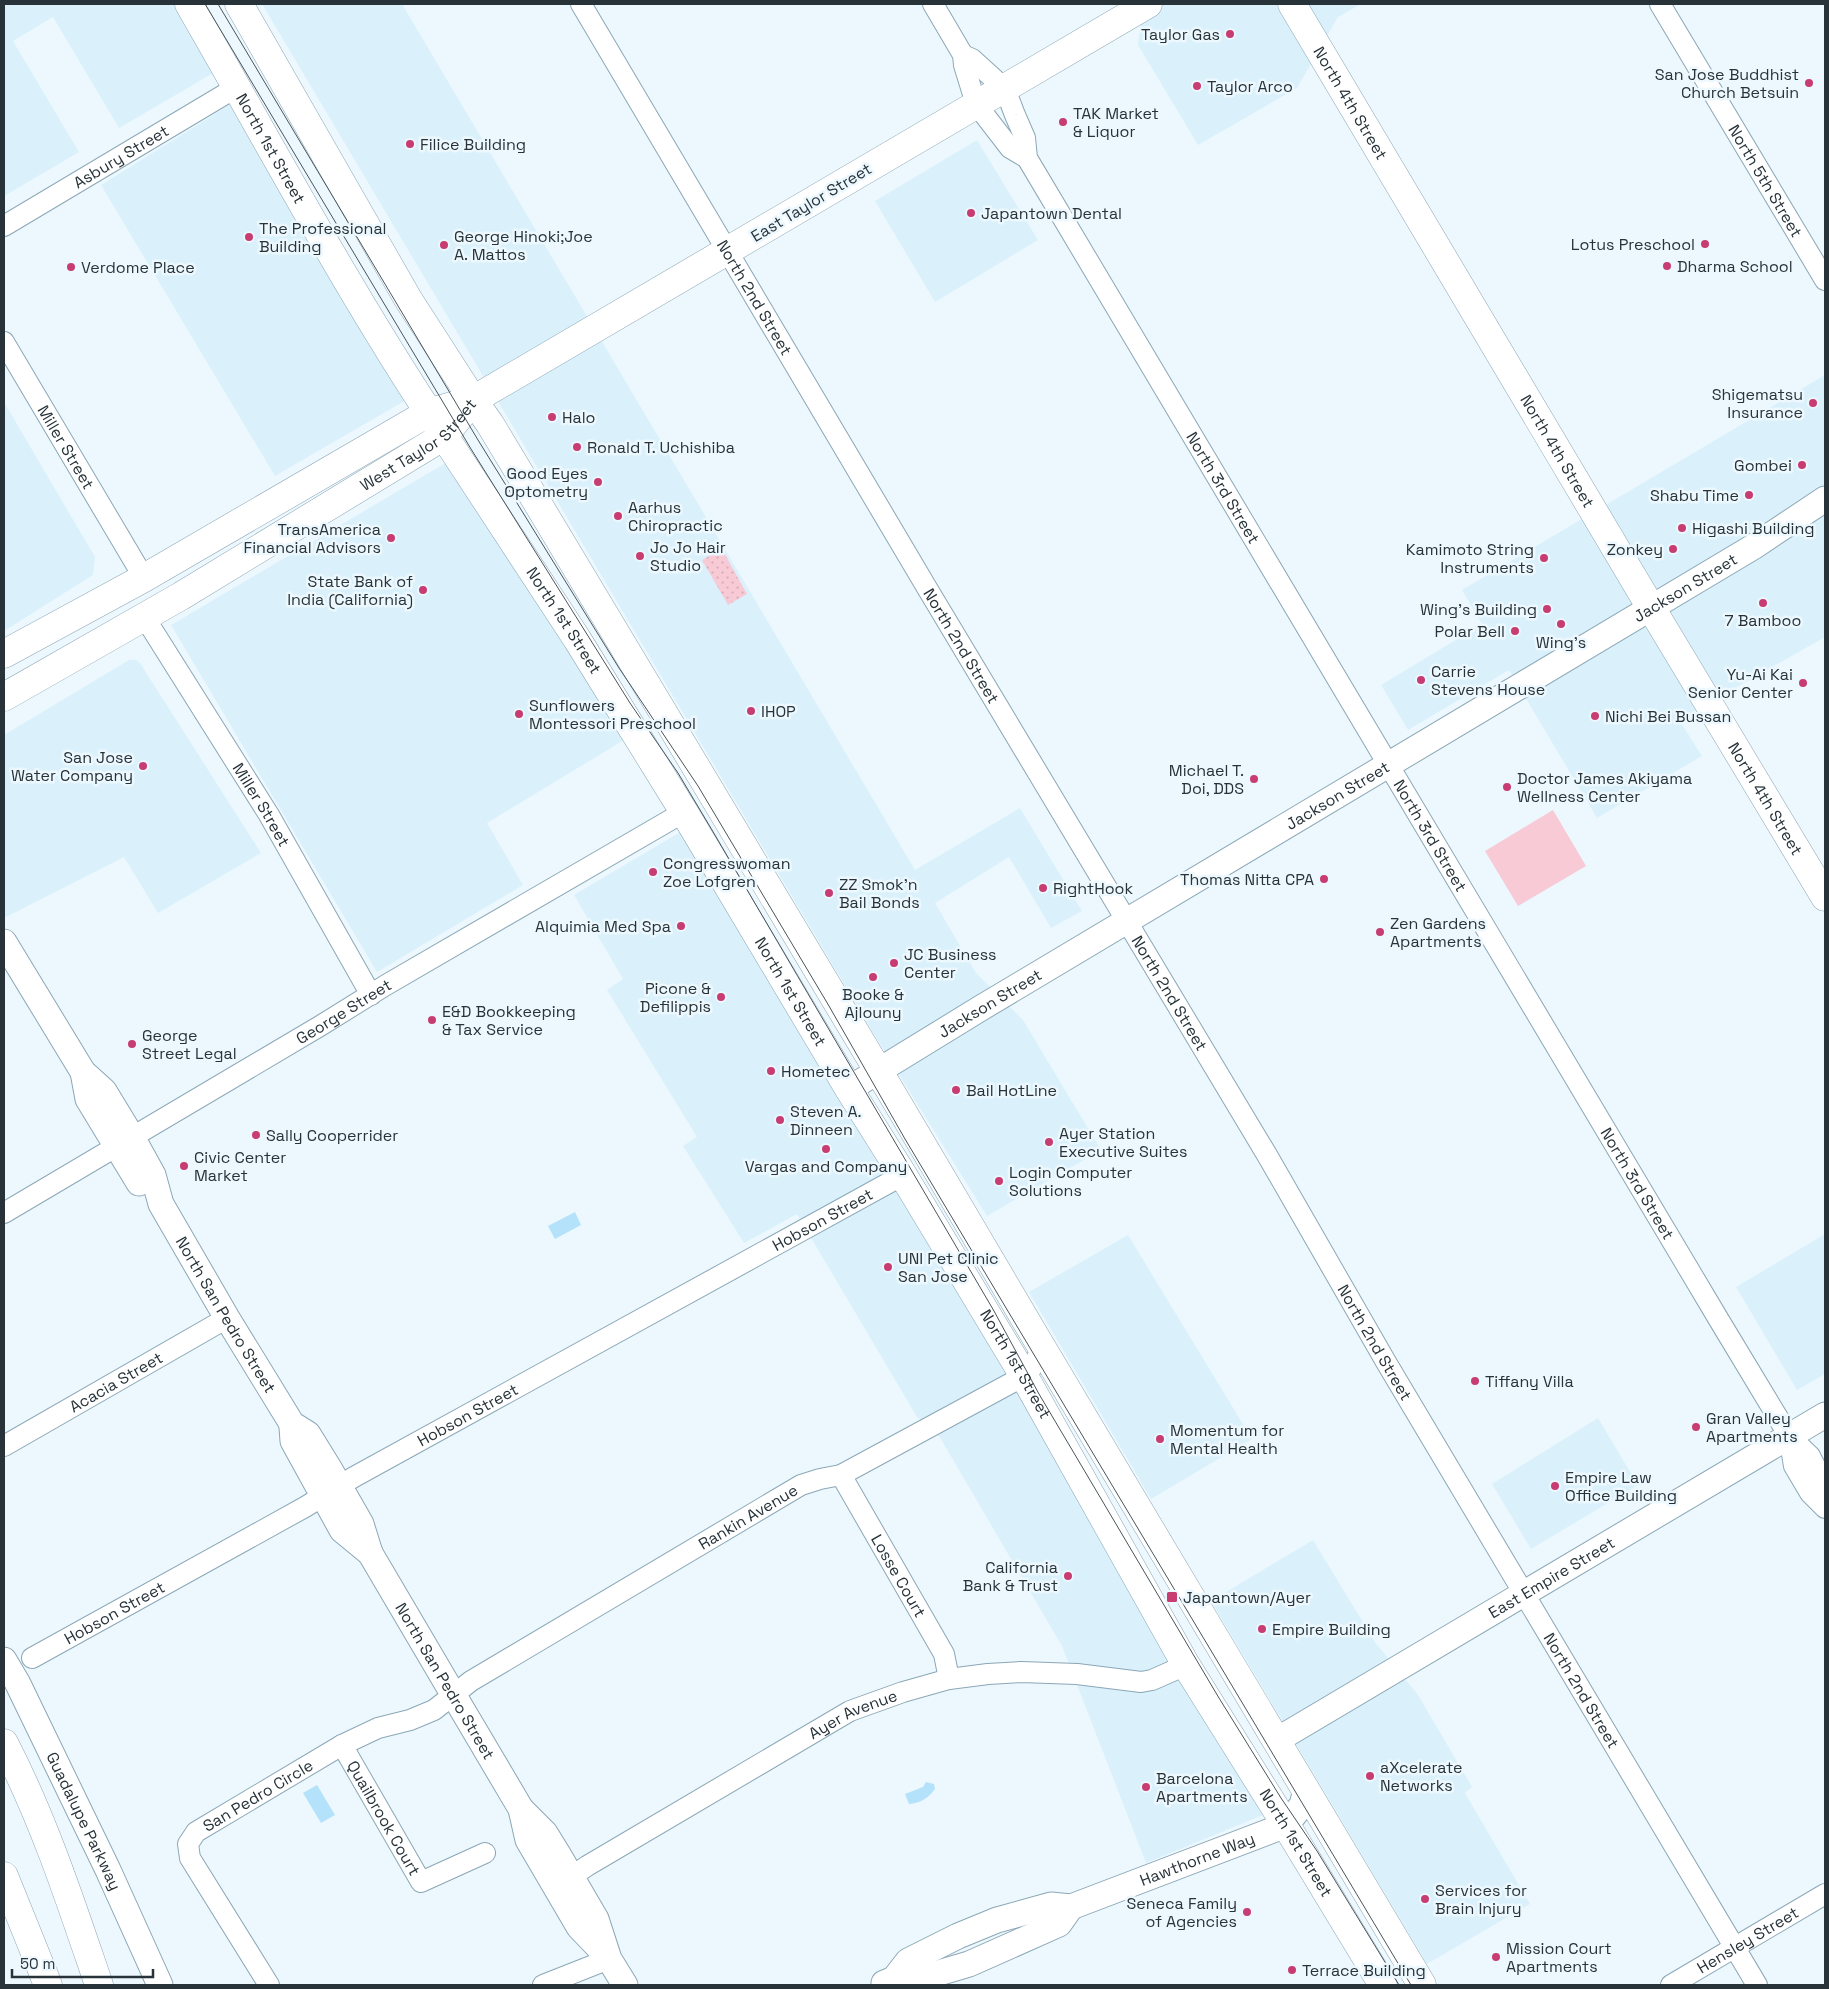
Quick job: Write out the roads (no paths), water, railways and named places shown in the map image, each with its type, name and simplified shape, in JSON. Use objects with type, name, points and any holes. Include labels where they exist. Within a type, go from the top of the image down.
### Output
[{"type":"main road","name":"North 1st Street","points":[[188,4],[314,224],[428,412],[576,640],[684,812],[849,1089],[903,1175],[1024,1376],[1186,1665],[1383,1985]]},
{"type":"main road","name":"North 1st Street","points":[[239,4],[408,299],[494,432],[878,1070],[1042,1349],[1422,1985]]},
{"type":"main road","name":"East Taylor Street","points":[[473,400],[1148,4]]},
{"type":"main road","name":"North 4th Street","points":[[1292,4],[1825,896]]},
{"type":"main road","name":"West Taylor Street","points":[[4,654],[144,578],[428,412],[473,400]]},
{"type":"main road","name":"West Taylor Street","points":[[4,697],[145,618],[444,436],[473,400]]},
{"type":"main road","points":[[4,1743],[18,1771],[59,1870],[99,1985]]},
{"type":"main road","points":[[4,1876],[48,1985]]},
{"type":"street","name":"North 2nd Street","points":[[581,4],[1757,1985]]},
{"type":"street","name":"North 3rd Street","points":[[933,4],[963,55],[964,65],[976,104],[1010,148],[1027,158]]},
{"type":"street","name":"North 5th Street","points":[[1660,4],[1825,280]]},
{"type":"street","name":"North 3rd Street","points":[[963,55],[972,59],[1005,89],[1025,138],[1027,158],[1789,1436],[1810,1456],[1825,1485]]},
{"type":"street","name":"Asbury Street","points":[[4,226],[237,87]]},
{"type":"street","name":"Miller Street","points":[[4,342],[144,578]]},
{"type":"street","name":"Jackson Street","points":[[849,1089],[1753,548],[1825,499]]},
{"type":"street","name":"Miller Street","points":[[145,618],[269,815],[371,995]]},
{"type":"street","name":"George Street","points":[[4,1213],[579,872],[684,812]]},
{"type":"street","name":"North San Pedro Street","points":[[4,942],[83,1072],[104,1091],[124,1141],[153,1175],[161,1204],[227,1318],[292,1424],[308,1434],[331,1491],[361,1524],[370,1553],[452,1694],[521,1809],[545,1833],[565,1884],[596,1919],[609,1959],[625,1985]]},
{"type":"street","name":"Hobson Street","points":[[32,1658],[903,1175]]},
{"type":"street","name":"Acacia Street","points":[[4,1446],[227,1318]]},
{"type":"street","name":"Rankin Avenue","points":[[452,1694],[802,1485],[842,1475],[1028,1374],[1042,1349]]},
{"type":"street","name":"East Empire Street","points":[[1277,1740],[1825,1415]]},
{"type":"street","name":"North 3rd Street","points":[[1789,1436],[1794,1466],[1810,1493],[1825,1508]]},
{"type":"street","name":"Losse Court","points":[[842,1475],[944,1654],[949,1679]]},
{"type":"street","name":"Guadalupe Parkway","points":[[4,1660],[17,1682],[108,1870],[160,1985]]},
{"type":"street","name":"Ayer Avenue","points":[[565,1884],[587,1866],[850,1711],[903,1692],[949,1679],[1021,1672],[1077,1674],[1141,1682],[1152,1680],[1186,1665]]},
{"type":"street","name":"San Pedro Circle","points":[[269,1985],[190,1858],[188,1844],[196,1832],[342,1745],[378,1728],[410,1720],[434,1710],[452,1694]]},
{"type":"street","name":"Quailbrook Court","points":[[342,1745],[421,1882],[485,1853]]},
{"type":"street","points":[[1286,1825],[1302,1805],[1306,1790]]},
{"type":"street","name":"Hawthorne Way","points":[[887,1982],[915,1980],[969,1964],[1059,1924],[1071,1907],[1286,1825]]},
{"type":"street","name":"Hensley Street","points":[[1671,1985],[1825,1894]]},
{"type":"street","points":[[542,1985],[609,1959]]},
{"type":"water","points":[[575,1212],[581,1225],[555,1239],[548,1226]]},
{"type":"water","points":[[926,1782],[934,1784],[935,1789],[924,1800],[909,1804],[905,1794],[923,1787]]},
{"type":"water","points":[[317,1785],[335,1815],[321,1823],[303,1793]]},
{"type":"tram line","points":[[205,4],[471,449],[630,703],[678,773],[994,1311],[1039,1394],[1219,1698],[1281,1798],[1317,1851],[1399,1985]]},
{"type":"tram line","points":[[218,4],[478,440],[619,668],[698,786],[829,1006],[905,1139],[1411,1985]]},
{"type":"place","name":"Taylor Gas","points":[[1230,34]]},
{"type":"place","name":"San Jose Buddhist Church Betsuin","points":[[1809,83]]},
{"type":"place","name":"Taylor Arco","points":[[1197,86]]},
{"type":"place","name":"TAK Market & Liquor","points":[[1063,122]]},
{"type":"place","name":"Filice Building","points":[[410,144]]},
{"type":"place","name":"Japantown Dental","points":[[971,213]]},
{"type":"place","name":"The Professional Building","points":[[249,237]]},
{"type":"place","name":"Lotus Preschool","points":[[1705,244]]},
{"type":"place","name":"George Hinoki;Joe A. Mattos","points":[[444,245]]},
{"type":"place","name":"Dharma School","points":[[1667,266]]},
{"type":"place","name":"Verdome Place","points":[[71,267]]},
{"type":"place","name":"Shigematsu Insurance","points":[[1813,403]]},
{"type":"place","name":"Halo","points":[[552,417]]},
{"type":"place","name":"Ronald T. Uchishiba","points":[[577,447]]},
{"type":"place","name":"Gombei","points":[[1802,465]]},
{"type":"place","name":"Good Eyes Optometry","points":[[598,482]]},
{"type":"place","name":"Shabu Time","points":[[1749,495]]},
{"type":"place","name":"Aarhus Chiropractic","points":[[618,516]]},
{"type":"place","name":"Higashi Building","points":[[1682,528]]},
{"type":"place","name":"TransAmerica Financial Advisors","points":[[391,538]]},
{"type":"place","name":"Zonkey","points":[[1673,549]]},
{"type":"place","name":"Jo Jo Hair Studio","points":[[640,556]]},
{"type":"place","name":"Kamimoto String Instruments","points":[[1544,558]]},
{"type":"place","name":"State Bank of India (California)","points":[[423,590]]},
{"type":"place","name":"7 Bamboo","points":[[1763,603]]},
{"type":"place","name":"Wing’s Building","points":[[1547,609]]},
{"type":"place","name":"Wing’s","points":[[1561,624]]},
{"type":"place","name":"Polar Bell","points":[[1515,631]]},
{"type":"place","name":"Carrie Stevens House","points":[[1421,680]]},
{"type":"place","name":"Yu-Ai Kai Senior Center","points":[[1803,683]]},
{"type":"place","name":"IHOP","points":[[751,711]]},
{"type":"place","name":"Sunflowers Montessori Preschool","points":[[519,714]]},
{"type":"place","name":"Nichi Bei Bussan","points":[[1595,716]]},
{"type":"place","name":"San Jose Water Company","points":[[143,766]]},
{"type":"place","name":"Michael T. Doi, DDS","points":[[1254,779]]},
{"type":"place","name":"Doctor James Akiyama Wellness Center","points":[[1507,787]]},
{"type":"place","name":"Congresswoman Zoe Lofgren","points":[[653,872]]},
{"type":"place","name":"Thomas Nitta CPA","points":[[1324,879]]},
{"type":"place","name":"RightHook","points":[[1043,888]]},
{"type":"place","name":"ZZ Smok’n Bail Bonds","points":[[829,893]]},
{"type":"place","name":"Alquimia Med Spa","points":[[681,926]]},
{"type":"place","name":"Zen Gardens Apartments","points":[[1380,932]]},
{"type":"place","name":"JC Business Center","points":[[894,963]]},
{"type":"place","name":"Booke & Ajlouny","points":[[873,977]]},
{"type":"place","name":"Picone & Defilippis","points":[[721,997]]},
{"type":"place","name":"E&D Bookkeeping & Tax Service","points":[[432,1020]]},
{"type":"place","name":"George Street Legal","points":[[132,1044]]},
{"type":"place","name":"Hometec","points":[[771,1071]]},
{"type":"place","name":"Bail HotLine","points":[[956,1090]]},
{"type":"place","name":"Steven A. Dinneen","points":[[780,1120]]},
{"type":"place","name":"Sally Cooperrider","points":[[256,1135]]},
{"type":"place","name":"Ayer Station Executive Suites","points":[[1049,1142]]},
{"type":"place","name":"Vargas and Company","points":[[826,1149]]},
{"type":"place","name":"Civic Center Market","points":[[184,1166]]},
{"type":"place","name":"Login Computer Solutions","points":[[999,1181]]},
{"type":"place","name":"UNI Pet Clinic San Jose","points":[[888,1267]]},
{"type":"place","name":"Tiffany Villa","points":[[1475,1381]]},
{"type":"place","name":"Gran Valley Apartments","points":[[1696,1427]]},
{"type":"place","name":"Momentum for Mental Health","points":[[1160,1439]]},
{"type":"place","name":"Empire Law Office Building","points":[[1555,1486]]},
{"type":"place","name":"California Bank & Trust","points":[[1068,1576]]},
{"type":"place","name":"Japantown/Ayer","points":[[1172,1597]]},
{"type":"place","name":"Empire Building","points":[[1262,1629]]},
{"type":"place","name":"aXcelerate Networks","points":[[1370,1776]]},
{"type":"place","name":"Barcelona Apartments","points":[[1146,1787]]},
{"type":"place","name":"Services for Brain Injury","points":[[1425,1899]]},
{"type":"place","name":"Seneca Family of Agencies","points":[[1247,1912]]},
{"type":"place","name":"Mission Court Apartments","points":[[1496,1957]]},
{"type":"place","name":"Terrace Building","points":[[1292,1970]]}]
